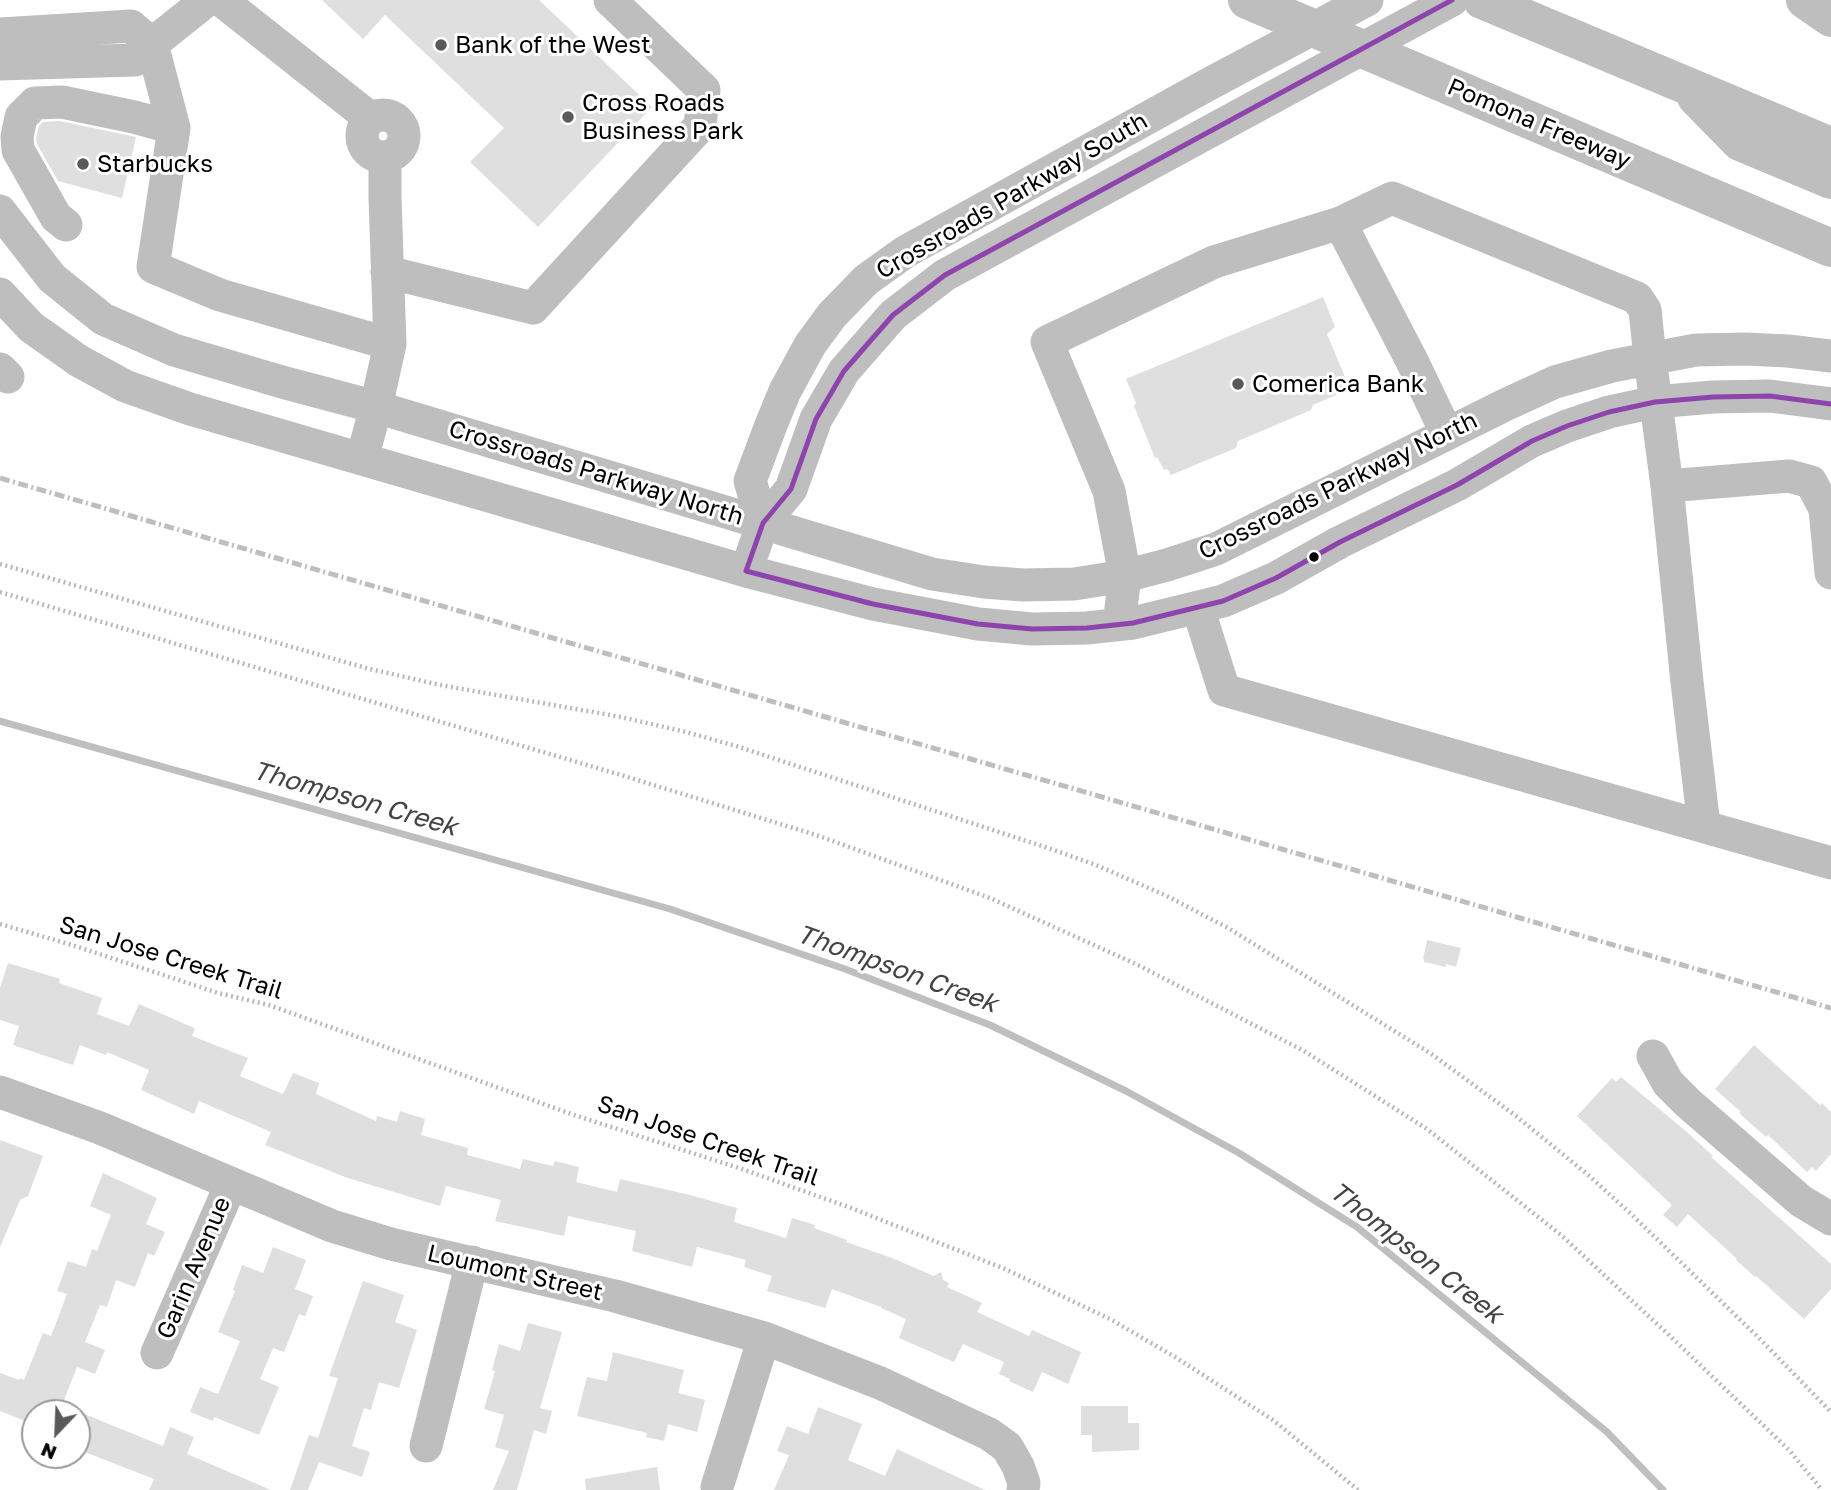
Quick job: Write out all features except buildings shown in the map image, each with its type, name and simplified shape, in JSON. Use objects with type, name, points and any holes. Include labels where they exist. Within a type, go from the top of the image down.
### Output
[{"type":"highway","name":"Pomona Freeway","points":[[1247,0],[1831,248]]},
{"type":"highway","points":[[1482,0],[1831,146]]},
{"type":"highway","points":[[1805,0],[1831,18]]},
{"type":"highway","points":[[1684,85],[1740,142],[1831,180]]},
{"type":"street","points":[[0,64],[135,60],[207,0]]},
{"type":"street","points":[[221,0],[370,118],[376,115],[390,116],[401,125],[404,139],[402,145],[392,155],[385,157],[390,344],[362,459]]},
{"type":"street","points":[[387,272],[533,308],[700,126],[704,90],[610,0]]},
{"type":"street","name":"Crossroads Parkway South","points":[[763,523],[750,481],[785,391],[810,345],[832,315],[866,280],[905,252],[1367,0]]},
{"type":"street","name":"Crossroads Parkway South","points":[[746,571],[763,523],[791,489],[816,419],[844,371],[893,315],[945,275],[1452,0]]},
{"type":"street","points":[[0,34],[131,26],[152,44],[174,128],[153,267],[219,295],[390,344]]},
{"type":"street","points":[[66,225],[56,218],[18,150],[17,137],[21,117],[34,103],[62,102],[174,128]]},
{"type":"street","points":[[1119,624],[1125,576],[1109,491],[1047,342],[1214,262],[1340,223],[1392,198],[1637,298],[1645,310],[1704,826]]},
{"type":"street","name":"Crossroads Parkway North","points":[[0,211],[52,278],[103,319],[174,350],[376,407],[932,574],[984,582],[1023,585],[1074,584],[1125,576],[1216,549],[1507,404],[1555,382],[1612,366],[1696,350],[1745,349],[1831,356]]},
{"type":"street","points":[[1340,223],[1412,360],[1447,434]]},
{"type":"street","name":"Crossroads Parkway North","points":[[0,294],[31,327],[79,361],[125,386],[190,409],[746,571],[873,604],[978,624],[1032,629],[1087,628],[1133,623],[1223,601],[1276,578],[1340,542],[1457,485],[1532,441],[1598,415],[1655,402],[1713,397],[1770,396],[1831,404]]},
{"type":"street","points":[[1667,486],[1789,476],[1811,482],[1825,509],[1831,573]]},
{"type":"street","points":[[1198,608],[1224,690],[1831,863]]},
{"type":"street","points":[[1653,1056],[1668,1083],[1688,1104],[1801,1201],[1831,1219]]},
{"type":"street","name":"Loumont Street","points":[[0,1092],[100,1128],[332,1226],[391,1244],[615,1296],[764,1338],[880,1383],[989,1434],[1007,1447],[1021,1478]]},
{"type":"street","name":"Garin Avenue","points":[[157,1353],[230,1184]]},
{"type":"street","points":[[426,1446],[472,1262]]},
{"type":"street","points":[[718,1487],[764,1338]]},
{"type":"path","points":[[0,564],[378,671],[686,732],[1054,850],[1167,896],[1227,928],[1430,1053],[1516,1116],[1629,1212],[1831,1412]]},
{"type":"path","points":[[0,592],[816,835],[990,898],[1136,964],[1304,1051],[1427,1129],[1581,1253],[1779,1440],[1822,1490]]},
{"type":"path","name":"San Jose Creek Trail","points":[[0,924],[194,986],[269,1006],[574,1115],[790,1187],[1005,1269],[1110,1319],[1175,1357],[1273,1420],[1358,1490]]},
{"type":"waterway","name":"Thompson Creek","points":[[0,721],[670,909],[845,969],[990,1025],[1126,1091],[1239,1153],[1357,1227],[1607,1432],[1663,1490]]},
{"type":"railway","points":[[0,478],[1831,1008]]},
{"type":"transit line","points":[[1452,0],[945,275],[893,315],[844,371],[816,419],[791,489],[763,523],[746,571],[873,604],[978,624],[1032,629],[1087,628],[1133,623],[1223,601],[1276,578],[1340,542],[1457,485],[1532,441],[1609,412],[1655,402],[1713,397],[1770,396],[1831,404]]},
{"type":"place","name":"Bank of the West","points":[[441,45]]},
{"type":"place","name":"Cross Roads Business Park","points":[[568,117]]},
{"type":"place","name":"Starbucks","points":[[83,164]]},
{"type":"place","name":"Comerica Bank","points":[[1238,384]]}]
